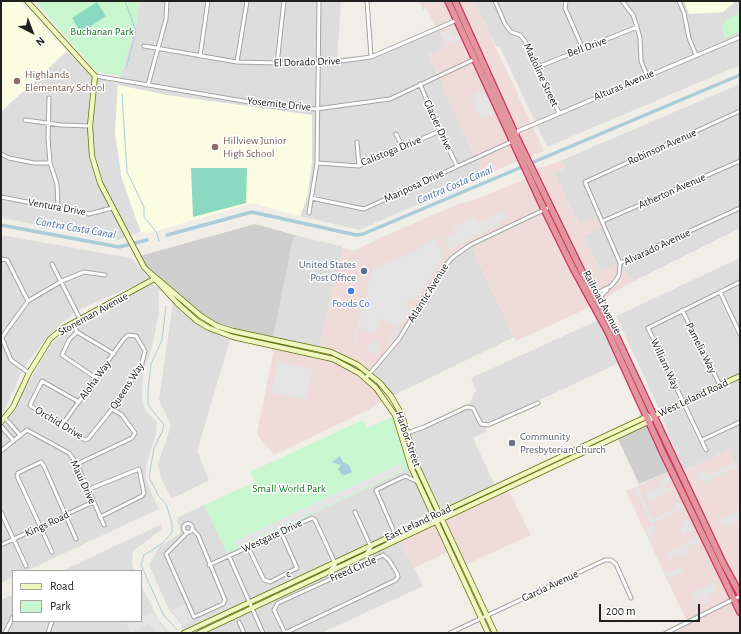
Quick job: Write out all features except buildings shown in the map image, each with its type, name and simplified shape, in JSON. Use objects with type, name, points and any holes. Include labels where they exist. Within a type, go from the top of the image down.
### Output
[{"type":"highway","name":"Railroad Avenue","points":[[448,1],[478,57],[547,208],[610,336],[648,422],[740,612]]},
{"type":"highway","name":"Railroad Avenue","points":[[454,1],[459,19]]},
{"type":"highway","name":"Railroad Avenue","points":[[591,296],[606,316],[740,595]]},
{"type":"highway","points":[[707,546],[718,560],[723,562]]},
{"type":"street","points":[[27,1],[95,76]]},
{"type":"street","points":[[148,85],[166,19],[167,1]]},
{"type":"street","points":[[200,56],[208,1]]},
{"type":"street","points":[[237,62],[247,1]]},
{"type":"street","points":[[277,64],[284,1]]},
{"type":"street","points":[[309,213],[317,163],[316,108],[319,64],[319,1]]},
{"type":"street","points":[[367,1],[371,57]]},
{"type":"street","name":"Madoline Street","points":[[495,1],[508,28],[525,41],[558,113]]},
{"type":"street","points":[[566,1],[565,8],[583,49]]},
{"type":"street","points":[[622,1],[633,15],[640,38],[641,61],[647,76]]},
{"type":"street","points":[[679,1],[684,13],[689,38],[696,55]]},
{"type":"street","name":"El Dorado Drive","points":[[144,46],[237,62],[319,64],[371,57],[459,19]]},
{"type":"street","name":"Bell Drive","points":[[538,67],[637,27]]},
{"type":"street","name":"Alturas Avenue","points":[[514,138],[518,131],[740,36]]},
{"type":"street","name":"Yosemite Drive","points":[[95,76],[279,107],[316,108],[390,99],[478,57]]},
{"type":"street","name":"Harbor Street","points":[[95,76],[90,126],[90,143],[96,171],[112,208],[144,268],[201,316],[217,326],[234,331],[322,349],[348,359],[370,374],[393,399],[402,414],[409,433],[416,462],[495,633]]},
{"type":"street","name":"Glacier Drive","points":[[420,84],[457,166]]},
{"type":"street","points":[[49,98],[48,123],[50,163],[57,184],[58,208]]},
{"type":"street","name":"Robinson Avenue","points":[[603,221],[585,182],[740,112]]},
{"type":"street","points":[[25,120],[90,126]]},
{"type":"street","name":"Calistoga Drive","points":[[317,163],[359,166],[440,131]]},
{"type":"street","points":[[396,134],[403,148]]},
{"type":"street","name":"Mariposa Drive","points":[[311,198],[364,209],[514,138]]},
{"type":"street","points":[[356,142],[359,166]]},
{"type":"street","points":[[1,154],[34,163],[50,163]]},
{"type":"street","name":"Atherton Avenue","points":[[603,221],[740,161]]},
{"type":"street","name":"Ventura Drive","points":[[1,197],[89,214],[112,208]]},
{"type":"street","name":"Atlantic Avenue","points":[[366,378],[399,339],[440,272],[452,258],[470,245],[547,208]]},
{"type":"street","name":"Alvarado Avenue","points":[[606,316],[601,296],[619,276],[620,263],[740,208]]},
{"type":"street","points":[[603,221],[620,263]]},
{"type":"street","points":[[1,259],[7,260],[28,301]]},
{"type":"street","points":[[52,264],[80,318]]},
{"type":"street","points":[[29,373],[11,360],[1,336],[28,301],[62,281],[84,272],[105,275]]},
{"type":"street","name":"Harbor Street","points":[[156,278],[197,321],[216,331],[251,341],[320,355],[344,364],[366,378],[390,406],[402,435],[408,459],[415,476],[488,633]]},
{"type":"street","name":"Stoneman Avenue","points":[[3,420],[13,406],[29,373],[50,338],[80,318],[156,278]]},
{"type":"street","name":"William Way","points":[[706,450],[648,328],[740,282]]},
{"type":"street","points":[[591,296],[611,286]]},
{"type":"street","points":[[720,292],[740,334]]},
{"type":"street","name":"Pamelia Way","points":[[682,310],[720,385]]},
{"type":"street","points":[[72,323],[77,332],[114,354]]},
{"type":"street","points":[[77,332],[69,340],[62,355],[96,378]]},
{"type":"street","name":"Aloha Way","points":[[62,425],[128,335]]},
{"type":"street","name":"Queens Way","points":[[88,439],[112,409],[141,367],[144,358],[144,347],[136,336],[128,335]]},
{"type":"street","points":[[320,355],[322,349]]},
{"type":"street","name":"West Leland Road","points":[[648,422],[654,416],[740,376]]},
{"type":"street","name":"Orchid Drive","points":[[79,402],[42,381],[40,382],[30,405],[85,440],[88,439]]},
{"type":"street","points":[[402,435],[466,407],[473,408],[480,422],[488,425],[538,403]]},
{"type":"street","points":[[77,464],[132,438],[135,432],[122,415],[112,409]]},
{"type":"street","name":"East Leland Road","points":[[184,633],[646,416],[654,416]]},
{"type":"street","points":[[1,451],[20,435],[3,420]]},
{"type":"street","name":"East Leland Road","points":[[199,633],[648,422]]},
{"type":"street","points":[[702,440],[740,422]]},
{"type":"street","points":[[1,426],[14,440]]},
{"type":"street","name":"Maui Drive","points":[[20,435],[27,430],[35,433],[69,453],[77,464],[92,502],[104,525]]},
{"type":"street","points":[[52,552],[17,476],[18,473],[41,462],[76,539]]},
{"type":"street","points":[[87,490],[139,469],[144,493],[142,496],[100,516]]},
{"type":"street","points":[[395,534],[376,490],[405,476],[410,478],[415,476]]},
{"type":"street","points":[[405,476],[410,480],[418,482]]},
{"type":"street","name":"Kings Road","points":[[1,545],[40,528],[92,502]]},
{"type":"street","points":[[1,512],[26,566]]},
{"type":"street","points":[[355,512],[371,548],[366,554]]},
{"type":"street","name":"Westgate Drive","points":[[209,565],[313,518],[334,562]]},
{"type":"street","points":[[188,532],[184,529],[186,524],[192,525],[192,529],[200,541],[225,601],[194,617],[166,554],[192,529]]},
{"type":"street","name":"c","points":[[248,547],[264,580],[269,582],[297,568],[281,532]]},
{"type":"street","name":"Freed Circle","points":[[383,555],[389,560],[398,577],[392,584],[284,633],[274,610],[278,603],[383,555]]},
{"type":"street","points":[[229,556],[253,607],[263,633]]},
{"type":"street","name":"Garcia Avenue","points":[[450,633],[605,560],[611,560],[616,564],[632,598]]},
{"type":"street","points":[[328,572],[335,566],[334,562]]},
{"type":"street","points":[[666,633],[734,600],[740,595]]},
{"type":"street","points":[[1,628],[6,632],[12,619]]},
{"type":"street","points":[[48,633],[52,622]]},
{"type":"street","points":[[239,622],[244,633]]},
{"type":"shaded area","name":"Highlands Elementary School","points":[[1,1],[20,1],[66,51],[1,111]]},
{"type":"shaded area","points":[[140,1],[341,1],[337,61],[371,57],[438,29],[446,46],[428,55],[484,175],[359,230],[300,216],[307,198],[312,162],[312,115],[166,95],[118,85],[115,132],[122,179],[141,232],[118,240],[1,218],[1,112],[67,52],[95,76],[118,84],[136,25]]},
{"type":"shaded area","points":[[419,1],[474,1],[544,151],[484,175],[428,55],[446,46],[426,8],[423,10]]},
{"type":"shaded area","points":[[474,1],[740,1],[740,65],[547,147],[500,47],[496,46]]},
{"type":"shaded area","points":[[684,1],[736,1],[723,12],[689,14]]},
{"type":"shaded area","points":[[449,29],[453,37],[459,35],[461,39],[452,44],[450,42],[447,45],[441,33]]},
{"type":"shaded area","points":[[740,84],[740,228],[634,281],[616,264],[600,271],[584,236],[597,218],[579,225],[555,175],[566,166],[560,161]]},
{"type":"shaded area","name":"Hillview Junior High School","points":[[118,85],[166,95],[312,115],[312,162],[307,198],[300,216],[252,203],[149,233],[141,232],[122,179],[115,132]]},
{"type":"shaded area","points":[[481,91],[488,96],[496,114],[480,118],[472,99],[475,93]]},
{"type":"shaded area","points":[[560,161],[566,166],[555,175],[579,225],[596,217],[602,228],[584,236],[600,271],[616,264],[634,281],[588,308],[516,341],[470,244],[459,251],[439,272],[405,331],[391,352],[369,377],[388,398],[368,410],[274,455],[257,434],[275,343],[318,351],[322,335],[321,331],[324,328],[343,248],[354,251],[458,204],[472,201],[527,178],[536,169]]},
{"type":"shaded area","points":[[504,211],[512,220],[506,218],[498,223],[500,225],[476,236],[472,234],[471,238],[452,250],[449,248],[446,242],[446,236],[455,232],[452,227],[473,217],[478,222]]},
{"type":"shaded area","points":[[255,224],[298,236],[293,239],[273,338],[219,325],[200,314],[145,265],[140,256]]},
{"type":"shaded area","points":[[1,235],[131,258],[149,279],[76,311],[46,338],[23,369],[4,412],[1,413]]},
{"type":"shaded area","points":[[298,236],[341,246],[343,248],[324,328],[321,331],[322,335],[318,351],[273,338],[293,239]]},
{"type":"shaded area","points":[[436,238],[443,258],[416,300],[410,297],[405,303],[411,309],[389,344],[387,341],[397,327],[382,318],[373,335],[360,327],[355,344],[353,343],[368,287],[370,273],[374,271],[372,269],[420,249],[423,244]]},
{"type":"shaded area","points":[[470,244],[514,337],[388,398],[369,377],[391,352],[439,272],[450,260]]},
{"type":"shaded area","points":[[740,258],[740,473],[729,449],[683,471],[661,413],[616,316]]},
{"type":"shaded area","points":[[152,284],[159,289],[159,313],[151,351],[143,373],[142,397],[145,410],[157,423],[156,434],[147,462],[146,478],[159,509],[28,570],[12,570],[12,578],[1,583],[1,423],[6,420],[51,344],[74,325],[113,306],[112,303]]},
{"type":"shaded area","points":[[173,302],[192,320],[210,331],[230,340],[197,451],[209,480],[171,498],[161,478],[158,464],[171,426],[159,400]]},
{"type":"shaded area","points":[[601,319],[621,362],[486,425],[486,432],[473,438],[495,486],[441,511],[415,457],[412,433],[468,406],[476,390],[471,378]]},
{"type":"shaded area","points":[[374,339],[380,343],[374,355],[367,350],[367,346],[374,343]]},
{"type":"shaded area","points":[[277,362],[313,369],[306,400],[271,393]]},
{"type":"shaded area","points":[[648,425],[670,471],[639,484],[618,439]]},
{"type":"shaded area","points":[[729,449],[740,473],[740,633],[659,633],[686,620],[626,491],[670,471],[683,471]]},
{"type":"shaded area","points":[[733,461],[737,469],[733,469],[704,483],[696,474],[706,470],[709,475],[731,464]]},
{"type":"shaded area","points":[[401,463],[403,470],[238,547],[235,541]]},
{"type":"shaded area","points":[[406,470],[411,470],[430,513],[388,532],[402,541],[406,554],[409,557],[423,586],[322,633],[182,633],[181,623],[169,610],[149,565],[159,547],[181,533],[177,518],[204,505],[227,553]]},
{"type":"shaded area","points":[[668,475],[671,482],[662,486],[664,490],[671,487],[672,491],[649,502],[645,493],[662,485],[660,479]]},
{"type":"shaded area","points":[[638,487],[652,519],[677,508],[675,503],[680,501],[683,509],[651,524],[634,489]]},
{"type":"shaded area","points":[[508,489],[531,535],[465,565],[445,520]]},
{"type":"shaded area","points":[[737,507],[740,520],[723,528],[719,520],[735,512],[734,509]]},
{"type":"shaded area","points":[[688,519],[693,530],[682,535],[682,522]]},
{"type":"shaded area","points":[[162,524],[161,530],[133,551],[132,564],[134,570],[64,570]]},
{"type":"shaded area","points":[[435,524],[448,552],[414,568],[405,553],[402,539]]},
{"type":"shaded area","points":[[654,525],[657,532],[652,534],[654,540],[650,542],[645,529]]},
{"type":"shaded area","points":[[697,537],[699,542],[686,548],[688,553],[678,557],[676,553],[672,554],[674,559],[671,560],[666,555],[665,553]]},
{"type":"shaded area","points":[[682,567],[685,572],[674,576],[670,582],[666,573]]},
{"type":"shaded area","points":[[715,582],[716,592],[707,596],[710,602],[705,604],[702,598],[697,599],[699,604],[696,605],[691,593],[696,591],[698,593],[698,590]]},
{"type":"shaded area","points":[[142,587],[158,619],[170,633],[1,633],[1,600],[12,594],[12,622],[142,622]]},
{"type":"shaded area","points":[[185,604],[193,621],[184,625],[172,610]]},
{"type":"shaded area","points":[[150,613],[154,615],[165,630],[162,633],[156,633],[149,624],[131,633],[126,624],[131,622],[142,622],[142,617]]},
{"type":"green space","name":"Buchanan Park","points":[[35,1],[140,1],[136,25],[121,76],[97,72]]},
{"type":"green space","points":[[97,2],[106,16],[81,33],[72,18]]},
{"type":"green space","points":[[740,10],[740,32],[725,38],[722,30],[723,24],[727,18],[730,19]]},
{"type":"green space","points":[[191,168],[247,168],[246,203],[193,217]]},
{"type":"green space","name":"Small World Park","points":[[392,417],[408,469],[227,553],[204,505],[255,482],[250,472],[363,420],[367,428]]},
{"type":"water","points":[[340,456],[343,462],[349,465],[352,472],[345,475],[341,474],[338,469],[341,465],[332,462]]},
{"type":"waterway","points":[[125,1],[136,31],[126,69]]},
{"type":"waterway","name":"Contra Costa Canal","points":[[167,235],[252,212],[356,235],[363,234],[740,75]]},
{"type":"waterway","points":[[122,94],[127,172],[144,207],[144,217],[157,233],[159,241]]},
{"type":"waterway","name":"Contra Costa Canal","points":[[1,225],[119,247],[147,240]]},
{"type":"waterway","points":[[166,306],[162,340],[151,364],[148,389],[148,405],[164,425],[154,448],[149,477],[158,495],[166,504],[172,523],[172,532],[163,543],[144,555],[141,565],[163,614],[177,630]]},
{"type":"place","name":"Highlands Elementary School","points":[[17,81]]},
{"type":"place","name":"Hillview Junior High School","points":[[215,147]]},
{"type":"place","name":"United States Post Office","points":[[364,271]]},
{"type":"place","name":"Foods Co","points":[[351,291]]},
{"type":"place","name":"Community Presbyterian Church","points":[[512,443]]}]
